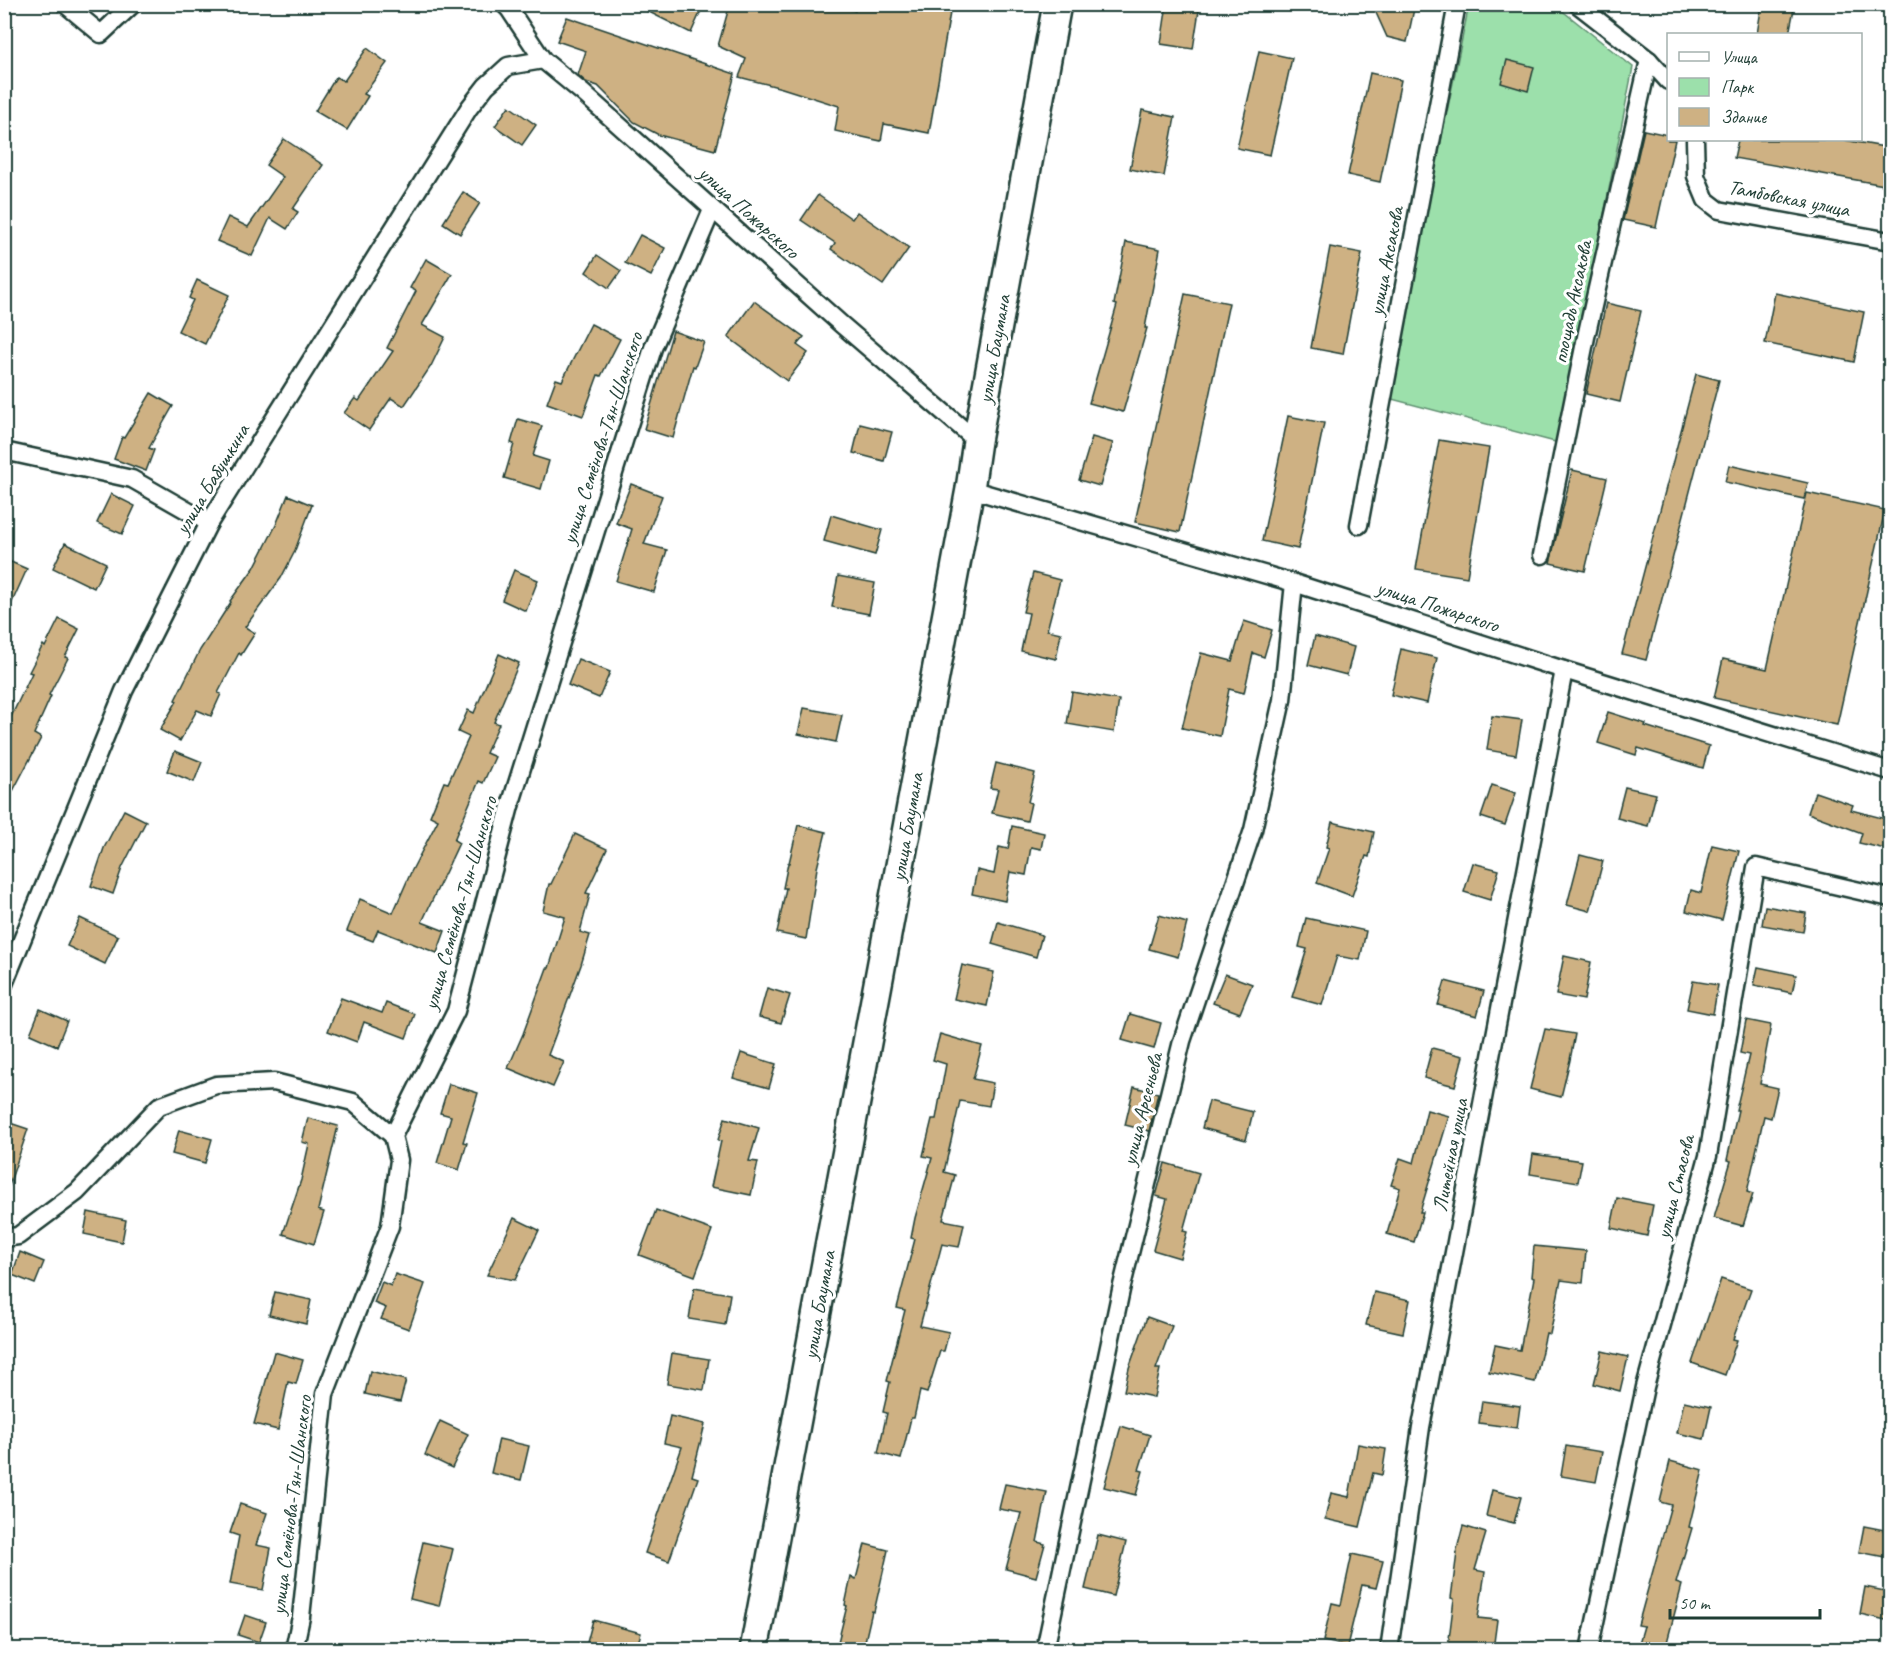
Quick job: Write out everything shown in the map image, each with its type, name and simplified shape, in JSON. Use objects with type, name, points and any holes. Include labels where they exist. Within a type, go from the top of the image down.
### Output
[{"type":"main road","name":"улица Баумана","points":[[754,1650],[970,489],[1053,5]]},
{"type":"street","points":[[65,4],[101,34],[133,4]]},
{"type":"street","name":"улица Пожарского","points":[[504,4],[543,60],[583,93],[842,325],[977,441]]},
{"type":"street","name":"улица Аксакова","points":[[1359,525],[1457,4]]},
{"type":"street","points":[[1577,4],[1650,60],[1667,80]]},
{"type":"street","name":"улица Бабушкина","points":[[4,984],[124,691],[209,523],[469,108],[486,86],[508,66],[543,60]]},
{"type":"street","name":"площадь Аксакова","points":[[1542,555],[1586,337],[1650,60]]},
{"type":"street","name":"Тамбовская улица","points":[[1695,141],[1696,176],[1706,200],[1719,210],[1890,241]]},
{"type":"street","name":"улица Семёнова-Тян-Шанского","points":[[294,1650],[301,1617],[325,1394],[390,1226],[399,1160],[393,1136],[456,1011],[510,806],[653,348],[712,210]]},
{"type":"street","points":[[4,451],[132,479],[209,523]]},
{"type":"street","name":"улица Пожарского","points":[[970,489],[1294,583],[1890,771]]},
{"type":"street","name":"улица Арсеньева","points":[[1045,1650],[1121,1290],[1182,1041],[1255,820],[1282,700],[1294,583]]},
{"type":"street","name":"Литейная улица","points":[[1389,1650],[1421,1426],[1564,669]]},
{"type":"street","name":"улица Стасова","points":[[1589,1650],[1645,1387],[1708,1156],[1756,867],[1890,898]]},
{"type":"street","points":[[4,1238],[18,1236],[77,1192],[159,1106],[216,1085],[274,1082],[353,1102],[393,1136]]},
{"type":"green space","points":[[1469,5],[1555,5],[1633,67],[1559,443],[1388,398]]},
{"type":"building","points":[[633,4],[704,4],[691,33]]},
{"type":"building","points":[[730,4],[831,4],[855,11],[856,4],[933,4],[951,7],[929,133],[884,124],[881,141],[835,131],[839,106],[739,77],[746,59],[718,46]]},
{"type":"building","points":[[1167,4],[1200,4],[1193,49],[1161,44]]},
{"type":"building","points":[[1372,4],[1415,4],[1407,42],[1387,37]]},
{"type":"building","points":[[1762,4],[1795,4],[1789,33],[1757,33]]},
{"type":"building","points":[[567,17],[735,74],[715,150],[659,135],[634,122],[598,86],[586,82],[578,75],[586,51],[557,41]]},
{"type":"building","points":[[367,48],[387,63],[364,94],[368,96],[347,130],[315,111],[336,77],[344,81]]},
{"type":"building","points":[[1259,51],[1292,58],[1270,155],[1237,148]]},
{"type":"building","points":[[1507,60],[1534,67],[1528,91],[1501,83]]},
{"type":"building","points":[[1370,73],[1401,80],[1380,182],[1348,175]]},
{"type":"building","points":[[509,106],[536,125],[522,145],[495,126]]},
{"type":"building","points":[[1142,110],[1175,117],[1164,176],[1130,169]]},
{"type":"building","points":[[1644,130],[1667,135],[1667,141],[1675,141],[1656,227],[1623,220]]},
{"type":"building","points":[[284,139],[323,165],[293,209],[298,212],[287,229],[270,218],[252,256],[217,241],[228,217],[248,227],[283,177],[266,165]]},
{"type":"building","points":[[1738,141],[1850,141],[1890,148],[1890,186],[1734,158]]},
{"type":"building","points":[[463,192],[480,203],[460,234],[443,223]]},
{"type":"building","points":[[818,195],[852,219],[857,212],[909,248],[883,285],[831,249],[835,243],[801,220]]},
{"type":"building","points":[[640,235],[665,248],[651,276],[625,263]]},
{"type":"building","points":[[1126,242],[1160,249],[1145,328],[1147,328],[1123,412],[1089,403],[1117,305],[1114,304]]},
{"type":"building","points":[[1330,247],[1362,253],[1343,354],[1311,348]]},
{"type":"building","points":[[597,255],[621,271],[609,288],[586,272]]},
{"type":"building","points":[[426,259],[452,274],[422,325],[445,337],[431,366],[404,406],[391,398],[369,430],[344,413],[355,398],[359,401],[393,351],[387,348],[416,291],[410,288]]},
{"type":"building","points":[[197,280],[229,295],[205,344],[178,331],[193,300],[189,298]]},
{"type":"building","points":[[1775,293],[1864,312],[1854,362],[1765,343]]},
{"type":"building","points":[[1185,294],[1229,303],[1180,532],[1135,522]]},
{"type":"building","points":[[754,301],[804,337],[797,345],[808,353],[787,381],[728,337]]},
{"type":"building","points":[[1606,303],[1641,311],[1620,402],[1586,394]]},
{"type":"building","points":[[591,324],[620,339],[601,376],[598,375],[583,416],[547,403],[556,379],[562,381]]},
{"type":"building","points":[[673,331],[704,342],[695,367],[693,366],[673,438],[644,429]]},
{"type":"building","points":[[1696,374],[1719,380],[1646,660],[1622,654]]},
{"type":"building","points":[[151,393],[173,406],[149,448],[154,450],[146,471],[114,459],[122,437],[124,438]]},
{"type":"building","points":[[1288,416],[1324,423],[1298,549],[1262,541]]},
{"type":"building","points":[[518,419],[542,426],[533,456],[549,461],[541,489],[504,478],[514,444],[511,443]]},
{"type":"building","points":[[860,424],[892,432],[884,461],[853,453]]},
{"type":"building","points":[[1092,437],[1113,443],[1100,486],[1079,480]]},
{"type":"building","points":[[1439,440],[1489,448],[1467,577],[1416,569]]},
{"type":"building","points":[[1729,465],[1808,483],[1804,499],[1725,482]]},
{"type":"building","points":[[1572,470],[1607,478],[1585,571],[1550,563]]},
{"type":"building","points":[[631,484],[662,496],[644,544],[667,550],[654,592],[616,581],[632,529],[616,523]]},
{"type":"building","points":[[1807,493],[1885,510],[1837,725],[1714,698],[1723,659],[1767,669]]},
{"type":"building","points":[[111,494],[135,506],[122,534],[97,523]]},
{"type":"building","points":[[288,495],[312,505],[294,553],[281,578],[245,627],[255,633],[241,655],[239,653],[218,693],[221,694],[211,716],[197,710],[180,741],[160,730],[177,701],[175,700],[200,650],[230,601],[254,568]]},
{"type":"building","points":[[831,515],[882,530],[875,555],[824,541]]},
{"type":"building","points":[[65,543],[106,563],[94,588],[53,568]]},
{"type":"building","points":[[4,559],[27,569],[4,620]]},
{"type":"building","points":[[514,570],[538,580],[526,611],[502,600]]},
{"type":"building","points":[[1033,573],[1060,580],[1047,630],[1061,633],[1056,659],[1021,651],[1029,613],[1023,612]]},
{"type":"building","points":[[838,576],[875,583],[869,614],[832,607]]},
{"type":"building","points":[[59,619],[79,629],[65,657],[68,658],[49,695],[51,696],[34,734],[41,738],[4,808],[4,719],[9,721],[32,673],[29,672]]},
{"type":"building","points":[[1244,621],[1272,630],[1264,657],[1253,653],[1244,693],[1229,689],[1220,736],[1182,728],[1201,653],[1232,661]]},
{"type":"building","points":[[1315,636],[1354,647],[1347,675],[1308,665]]},
{"type":"building","points":[[1401,649],[1437,658],[1427,703],[1391,695]]},
{"type":"building","points":[[499,654],[519,663],[494,722],[499,724],[486,753],[495,757],[483,783],[479,781],[454,840],[459,843],[422,922],[445,931],[437,953],[378,930],[373,941],[347,931],[360,899],[393,913],[438,820],[430,816],[444,782],[448,783],[469,737],[458,732],[468,710],[474,713]]},
{"type":"building","points":[[578,659],[610,672],[599,698],[568,685]]},
{"type":"building","points":[[1072,692],[1119,700],[1114,732],[1067,724]]},
{"type":"building","points":[[804,708],[842,715],[836,742],[798,734]]},
{"type":"building","points":[[1608,712],[1709,746],[1703,768],[1638,748],[1636,755],[1598,743]]},
{"type":"building","points":[[1492,716],[1522,720],[1516,755],[1487,750]]},
{"type":"building","points":[[175,751],[202,762],[194,782],[167,771]]},
{"type":"building","points":[[996,763],[1035,773],[1028,802],[1031,803],[1027,821],[992,813],[998,789],[990,788]]},
{"type":"building","points":[[1492,785],[1516,793],[1505,825],[1481,817]]},
{"type":"building","points":[[1625,787],[1656,794],[1648,826],[1617,818]]},
{"type":"building","points":[[1815,792],[1853,805],[1851,810],[1890,820],[1890,850],[1859,843],[1862,833],[1808,813]]},
{"type":"building","points":[[124,810],[146,821],[122,868],[113,894],[91,886],[104,848]]},
{"type":"building","points":[[1332,822],[1374,832],[1369,857],[1366,856],[1352,896],[1317,883],[1329,848],[1326,847]]},
{"type":"building","points":[[798,825],[826,832],[817,868],[806,939],[777,933],[786,888],[783,888]]},
{"type":"building","points":[[1012,826],[1044,833],[1041,849],[1031,847],[1026,875],[1010,872],[1005,901],[972,894],[977,870],[994,874],[999,847],[1008,849]]},
{"type":"building","points":[[575,834],[607,849],[586,893],[590,894],[580,932],[590,935],[548,1055],[564,1062],[553,1087],[508,1068],[547,968],[549,968],[565,917],[543,911],[549,884]]},
{"type":"building","points":[[1712,845],[1739,851],[1722,920],[1686,911],[1691,890],[1701,893]]},
{"type":"building","points":[[1580,855],[1603,861],[1590,911],[1567,905]]},
{"type":"building","points":[[1473,863],[1499,870],[1490,900],[1464,892]]},
{"type":"building","points":[[1765,906],[1806,913],[1803,932],[1762,925]]},
{"type":"building","points":[[1159,915],[1187,923],[1178,957],[1149,949]]},
{"type":"building","points":[[80,918],[118,936],[105,964],[67,946]]},
{"type":"building","points":[[1306,918],[1366,931],[1360,960],[1337,956],[1322,1005],[1292,997],[1307,949],[1299,947]]},
{"type":"building","points":[[998,922],[1042,935],[1036,957],[992,944]]},
{"type":"building","points":[[1564,956],[1591,962],[1584,1000],[1556,995]]},
{"type":"building","points":[[962,965],[994,972],[987,1006],[954,999]]},
{"type":"building","points":[[1758,967],[1796,975],[1792,993],[1754,985]]},
{"type":"building","points":[[1225,974],[1252,984],[1240,1013],[1213,1003]]},
{"type":"building","points":[[1445,981],[1484,991],[1477,1016],[1438,1005]]},
{"type":"building","points":[[1693,981],[1718,985],[1713,1014],[1687,1009]]},
{"type":"building","points":[[767,988],[790,995],[781,1023],[759,1017]]},
{"type":"building","points":[[341,998],[382,1013],[386,1003],[415,1014],[406,1038],[364,1022],[357,1042],[328,1031]]},
{"type":"building","points":[[40,1009],[67,1021],[57,1046],[30,1034]]},
{"type":"building","points":[[1130,1014],[1161,1023],[1154,1049],[1122,1040]]},
{"type":"building","points":[[1746,1020],[1771,1025],[1760,1084],[1778,1088],[1771,1118],[1764,1116],[1747,1192],[1753,1194],[1743,1226],[1714,1218],[1731,1161],[1727,1160],[1749,1055],[1740,1053]]},
{"type":"building","points":[[1545,1029],[1575,1034],[1561,1097],[1530,1089]]},
{"type":"building","points":[[940,1034],[982,1046],[973,1079],[993,1083],[989,1106],[960,1101],[944,1172],[955,1175],[943,1220],[964,1224],[959,1247],[942,1244],[920,1326],[949,1332],[944,1351],[940,1351],[927,1393],[920,1391],[901,1459],[878,1453],[887,1413],[883,1412],[890,1382],[887,1381],[905,1310],[897,1308],[915,1239],[911,1238],[915,1218],[932,1158],[923,1156],[932,1119],[936,1119],[946,1064],[933,1060]]},
{"type":"building","points":[[1432,1048],[1463,1056],[1455,1086],[1424,1078]]},
{"type":"building","points":[[741,1053],[776,1064],[769,1088],[733,1078]]},
{"type":"building","points":[[449,1084],[478,1093],[463,1142],[467,1143],[459,1170],[437,1163],[451,1116],[440,1113]]},
{"type":"building","points":[[1134,1087],[1158,1093],[1149,1131],[1125,1125]]},
{"type":"building","points":[[1209,1101],[1253,1112],[1246,1140],[1202,1128]]},
{"type":"building","points":[[1427,1110],[1449,1116],[1420,1212],[1423,1212],[1414,1242],[1387,1234],[1400,1188],[1391,1185],[1400,1158],[1414,1163]]},
{"type":"building","points":[[308,1118],[338,1126],[318,1210],[324,1212],[314,1244],[283,1234],[301,1180],[309,1144],[302,1142]]},
{"type":"building","points":[[725,1118],[759,1128],[749,1161],[758,1162],[751,1195],[711,1187],[721,1141],[718,1140]]},
{"type":"building","points":[[4,1121],[28,1129],[7,1191],[4,1191]]},
{"type":"building","points":[[179,1130],[212,1139],[205,1163],[172,1154]]},
{"type":"building","points":[[1533,1154],[1582,1161],[1578,1182],[1530,1174]]},
{"type":"building","points":[[1165,1163],[1199,1173],[1183,1231],[1187,1232],[1180,1258],[1153,1250],[1167,1199],[1156,1196]]},
{"type":"building","points":[[1617,1198],[1653,1205],[1647,1236],[1611,1228]]},
{"type":"building","points":[[656,1210],[712,1230],[695,1276],[639,1255]]},
{"type":"building","points":[[88,1212],[126,1220],[122,1242],[84,1234]]},
{"type":"building","points":[[514,1218],[539,1230],[515,1280],[487,1275]]},
{"type":"building","points":[[1534,1246],[1586,1251],[1583,1283],[1561,1280],[1550,1334],[1546,1333],[1535,1382],[1489,1372],[1495,1345],[1520,1350],[1534,1278],[1531,1277]]},
{"type":"building","points":[[20,1252],[44,1262],[35,1284],[12,1275]]},
{"type":"building","points":[[395,1274],[425,1284],[409,1329],[381,1319],[386,1308],[374,1303],[382,1282],[391,1286]]},
{"type":"building","points":[[1721,1279],[1751,1289],[1733,1339],[1737,1340],[1725,1375],[1692,1363]]},
{"type":"building","points":[[694,1288],[730,1294],[725,1325],[689,1319]]},
{"type":"building","points":[[275,1292],[311,1300],[306,1324],[269,1315]]},
{"type":"building","points":[[1374,1292],[1410,1300],[1403,1333],[1366,1325]]},
{"type":"building","points":[[1147,1317],[1172,1326],[1156,1369],[1160,1369],[1154,1397],[1124,1391],[1129,1368]]},
{"type":"building","points":[[1602,1351],[1628,1357],[1620,1391],[1594,1384]]},
{"type":"building","points":[[274,1352],[303,1360],[296,1384],[288,1382],[278,1430],[254,1424]]},
{"type":"building","points":[[672,1353],[709,1359],[704,1390],[667,1384]]},
{"type":"building","points":[[370,1371],[406,1380],[400,1402],[365,1394]]},
{"type":"building","points":[[1482,1401],[1520,1406],[1517,1428],[1479,1423]]},
{"type":"building","points":[[1684,1401],[1711,1407],[1704,1439],[1677,1433]]},
{"type":"building","points":[[670,1416],[705,1424],[692,1476],[698,1478],[669,1561],[645,1553],[682,1447],[664,1443]]},
{"type":"building","points":[[440,1421],[468,1434],[452,1468],[425,1455]]},
{"type":"building","points":[[1121,1426],[1150,1435],[1139,1470],[1143,1471],[1136,1495],[1104,1487]]},
{"type":"building","points":[[499,1439],[529,1446],[521,1480],[491,1473]]},
{"type":"building","points":[[1358,1444],[1386,1449],[1382,1475],[1373,1473],[1360,1527],[1325,1519],[1331,1493],[1349,1497]]},
{"type":"building","points":[[1566,1446],[1602,1452],[1596,1482],[1561,1476]]},
{"type":"building","points":[[1670,1461],[1703,1470],[1689,1527],[1692,1528],[1676,1583],[1682,1585],[1665,1650],[1637,1650],[1644,1626],[1638,1625],[1671,1505],[1660,1502]]},
{"type":"building","points":[[1005,1484],[1047,1492],[1037,1542],[1045,1544],[1036,1577],[1006,1569],[1021,1513],[999,1509]]},
{"type":"building","points":[[1492,1490],[1521,1497],[1514,1523],[1486,1516]]},
{"type":"building","points":[[240,1504],[267,1513],[256,1545],[271,1548],[263,1590],[230,1584],[239,1536],[230,1533]]},
{"type":"building","points":[[1463,1526],[1486,1533],[1475,1570],[1485,1572],[1478,1618],[1497,1620],[1493,1650],[1448,1647],[1454,1599],[1451,1598],[1456,1553]]},
{"type":"building","points":[[1864,1526],[1890,1531],[1890,1558],[1859,1552]]},
{"type":"building","points":[[1098,1535],[1126,1542],[1113,1596],[1085,1589]]},
{"type":"building","points":[[423,1542],[453,1549],[439,1606],[410,1599]]},
{"type":"building","points":[[865,1544],[888,1550],[874,1612],[872,1611],[863,1650],[836,1650],[847,1606],[845,1605],[851,1577],[856,1579]]},
{"type":"building","points":[[1352,1554],[1383,1561],[1376,1588],[1362,1585],[1347,1646],[1323,1641],[1332,1603],[1341,1605]]},
{"type":"building","points":[[1865,1587],[1890,1592],[1890,1621],[1860,1614]]},
{"type":"building","points":[[245,1615],[266,1622],[259,1642],[238,1635]]},
{"type":"building","points":[[593,1620],[641,1633],[636,1650],[585,1650]]}]
